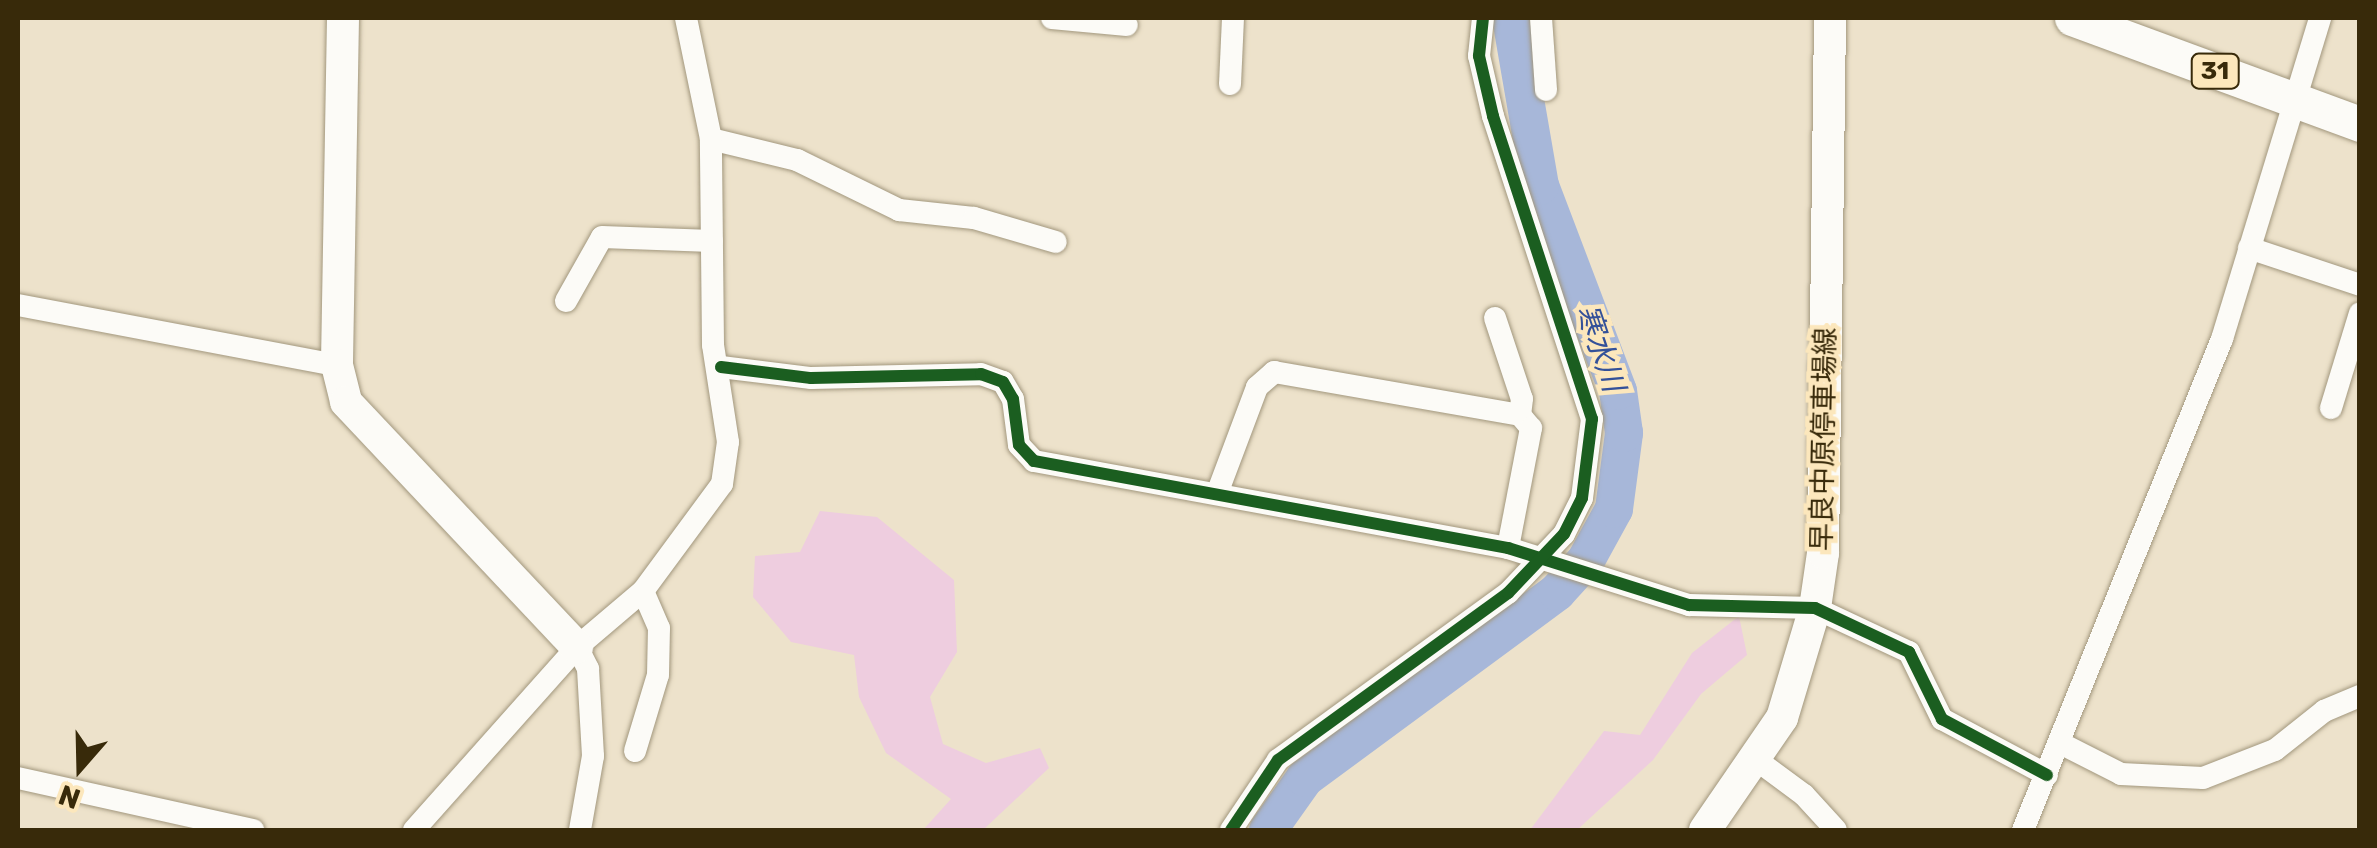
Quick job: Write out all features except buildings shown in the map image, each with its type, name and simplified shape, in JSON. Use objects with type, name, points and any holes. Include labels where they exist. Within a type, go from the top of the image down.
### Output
[{"type":"main road","points":[[344,18],[338,365],[346,402],[374,438],[577,646]]},
{"type":"main road","name":"早良中原停車場線","points":[[1705,830],[1758,761],[1797,682],[1816,608],[1823,553],[1830,18]]},
{"type":"main road","name":"31","points":[[2072,18],[2360,124]]},
{"type":"street","points":[[414,830],[577,646],[643,591],[722,484],[728,442],[721,368],[713,345],[711,139],[686,18]]},
{"type":"street","points":[[1052,18],[1127,25]]},
{"type":"street","points":[[1230,84],[1234,18]]},
{"type":"street","points":[[1231,830],[1278,760],[1508,593],[1544,559],[1582,498],[1592,419],[1493,116],[1479,56],[1483,18]]},
{"type":"street","points":[[1541,18],[1546,90]]},
{"type":"street","points":[[2023,830],[2222,339],[2320,18]]},
{"type":"street","points":[[711,139],[797,160],[899,210],[974,218],[1056,242]]},
{"type":"street","points":[[566,301],[602,237],[712,241]]},
{"type":"street","points":[[2248,248],[2360,285]]},
{"type":"street","points":[[18,305],[338,365]]},
{"type":"street","points":[[2331,408],[2360,312]]},
{"type":"street","points":[[1495,318],[1522,400],[1520,415]]},
{"type":"street","points":[[721,368],[811,378],[981,374],[1002,382],[1013,399],[1019,446],[1034,461],[1160,486],[1218,491],[1508,548],[1690,605],[1816,608],[1909,652],[1942,718],[2047,775]]},
{"type":"street","points":[[1218,491],[1257,387],[1274,372],[1520,415],[1531,428],[1508,548]]},
{"type":"street","points":[[635,751],[658,675],[659,628],[643,591]]},
{"type":"street","points":[[577,646],[588,669],[593,756],[580,830]]},
{"type":"street","points":[[2060,743],[2121,774],[2203,778],[2274,750],[2324,710],[2360,696]]},
{"type":"street","points":[[1758,761],[1832,829]]},
{"type":"street","points":[[22,779],[253,830]]},
{"type":"shaded area","points":[[820,511],[877,517],[954,580],[957,652],[930,697],[943,744],[986,763],[1040,748],[1049,768],[983,830],[923,830],[951,799],[886,753],[859,697],[854,655],[791,642],[753,597],[755,556],[800,552]]},
{"type":"shaded area","points":[[1739,616],[1747,655],[1701,694],[1653,760],[1577,830],[1530,830],[1604,731],[1640,735],[1692,653]]},
{"type":"waterway","name":"寒水川","points":[[1268,830],[1305,778],[1557,592],[1586,560],[1614,509],[1624,433],[1618,391],[1540,186],[1511,18]]},
{"type":"cycle path","points":[[1231,830],[1278,760],[1508,593],[1564,534],[1582,498],[1592,419],[1493,116],[1479,56],[1483,18]]},
{"type":"cycle path","points":[[721,367],[811,378],[981,374],[1003,382],[1013,399],[1019,445],[1034,461],[1508,548],[1689,605],[1815,608],[1909,652],[1942,719],[2047,775]]}]
